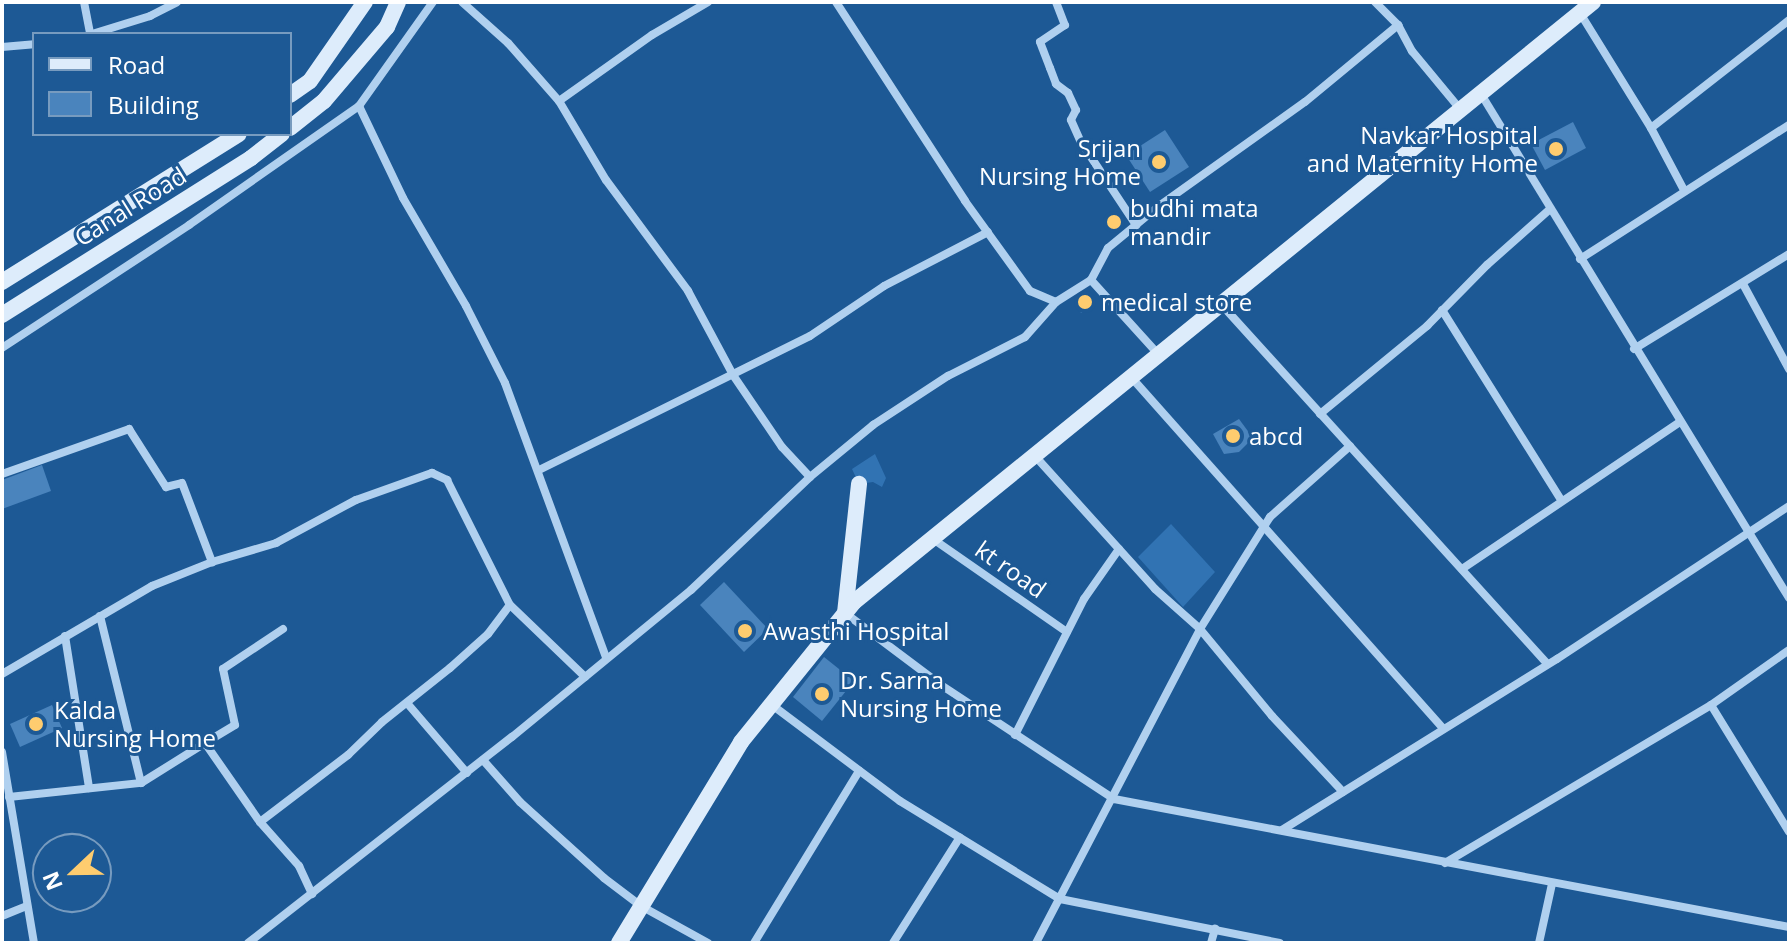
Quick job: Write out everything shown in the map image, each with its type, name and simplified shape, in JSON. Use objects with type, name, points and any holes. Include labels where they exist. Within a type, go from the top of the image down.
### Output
[{"type":"main road","points":[[292,94],[310,81],[365,2]]},
{"type":"main road","points":[[292,126],[324,101],[387,27],[398,2]]},
{"type":"main road","points":[[619,943],[741,742],[845,613],[1586,7]]},
{"type":"main road","name":"Canal Road","points":[[2,282],[236,136]]},
{"type":"main road","name":"Canal Road","points":[[2,315],[251,158],[279,136]]},
{"type":"main road","points":[[845,613],[859,484]]},
{"type":"street","points":[[84,2],[91,32]]},
{"type":"street","points":[[98,32],[150,16],[177,2]]},
{"type":"street","points":[[2,348],[189,225],[359,106],[433,2]]},
{"type":"street","points":[[462,2],[508,43],[559,101],[606,180],[688,291],[733,375],[782,447],[810,477]]},
{"type":"street","points":[[559,101],[652,35],[708,2]]},
{"type":"street","points":[[836,2],[1030,291],[1056,302]]},
{"type":"street","points":[[1056,2],[1065,25],[1040,42],[1056,84],[1068,93],[1076,110],[1071,120],[1081,142],[1136,225]]},
{"type":"street","points":[[1375,2],[1398,25],[1412,51],[1460,110]]},
{"type":"street","points":[[1586,7],[1684,190]]},
{"type":"street","points":[[1651,128],[1789,20]]},
{"type":"street","points":[[248,943],[467,773],[691,590],[810,477],[873,425],[948,376],[1025,337],[1056,302],[1091,280],[1108,248],[1305,102],[1398,25]]},
{"type":"street","points":[[2,47],[32,44]]},
{"type":"street","points":[[1481,93],[1634,349],[1789,598]]},
{"type":"street","points":[[359,106],[403,198],[466,306],[505,383],[606,658]]},
{"type":"street","points":[[1580,259],[1789,125]]},
{"type":"street","points":[[1320,414],[1442,310],[1550,209]]},
{"type":"street","points":[[539,470],[810,336],[884,286],[988,232]]},
{"type":"street","points":[[1634,349],[1789,254]]},
{"type":"street","points":[[1091,280],[1158,355]]},
{"type":"street","points":[[1743,284],[1787,363]]},
{"type":"street","points":[[1221,304],[1547,664]]},
{"type":"street","points":[[1442,310],[1561,500]]},
{"type":"street","points":[[1131,377],[1262,529],[1443,729]]},
{"type":"street","points":[[1462,569],[1680,422]]},
{"type":"street","points":[[2,474],[129,429],[166,487],[182,483],[212,562]]},
{"type":"street","points":[[1036,943],[1114,799],[1200,629],[1262,529],[1270,517],[1350,446]]},
{"type":"street","points":[[1035,456],[1155,589],[1200,629],[1272,716],[1343,792]]},
{"type":"street","points":[[2,674],[152,586],[212,562],[276,543],[356,500],[432,473],[447,480],[510,605],[585,677]]},
{"type":"street","points":[[1282,830],[1547,664],[1789,506]]},
{"type":"street","name":"kt road","points":[[933,539],[1067,632]]},
{"type":"street","points":[[1015,735],[1067,632],[1119,549]]},
{"type":"street","points":[[260,822],[348,755],[488,634],[510,605]]},
{"type":"street","points":[[845,613],[1015,735],[1114,799],[1789,927]]},
{"type":"street","points":[[100,616],[141,783]]},
{"type":"street","points":[[9,797],[141,783],[235,725],[223,669],[283,629]]},
{"type":"street","points":[[65,636],[89,788]]},
{"type":"street","points":[[1445,863],[1711,705],[1789,650]]},
{"type":"street","points":[[407,703],[467,773]]},
{"type":"street","points":[[771,704],[859,771],[1060,899],[1280,943]]},
{"type":"street","points":[[1711,705],[1789,832]]},
{"type":"street","points":[[205,743],[260,822],[299,866],[312,894]]},
{"type":"street","points":[[2,752],[34,943]]},
{"type":"street","points":[[483,760],[555,835],[641,906],[708,943]]},
{"type":"street","points":[[754,943],[859,771]]},
{"type":"street","points":[[893,943],[960,837]]},
{"type":"street","points":[[1539,943],[1552,884]]},
{"type":"street","points":[[2,916],[27,906]]},
{"type":"street","points":[[1211,943],[1215,929]]},
{"type":"shaded area","points":[[875,454],[886,478],[882,487],[873,482],[859,484],[852,469]]},
{"type":"shaded area","points":[[1171,524],[1215,572],[1183,607],[1138,557]]},
{"type":"building","points":[[1573,122],[1586,148],[1545,170],[1531,144]]},
{"type":"building","points":[[1165,130],[1189,167],[1150,192],[1126,155]]},
{"type":"building","name":"budhi mata mandir","points":[[1115,212],[1124,225],[1113,232],[1105,219]]},
{"type":"building","name":"medical store","points":[[1091,294],[1095,304],[1081,313],[1075,301]]},
{"type":"building","name":"abcd","points":[[1239,419],[1253,438],[1239,452],[1224,454],[1213,434]]},
{"type":"building","points":[[42,465],[51,491],[2,509],[2,480]]},
{"type":"building","points":[[724,582],[768,629],[744,652],[700,605]]},
{"type":"building","points":[[824,657],[854,681],[822,721],[793,697]]},
{"type":"building","points":[[52,705],[62,728],[20,747],[10,724]]},
{"type":"place","name":"Navkar Hospital and Maternity Home","points":[[1556,149]]},
{"type":"place","name":"Srijan Nursing Home","points":[[1159,162]]},
{"type":"place","name":"budhi mata mandir","points":[[1114,222]]},
{"type":"place","name":"medical store","points":[[1085,302]]},
{"type":"place","name":"abcd","points":[[1233,436]]},
{"type":"place","name":"Awasthi Hospital","points":[[745,631]]},
{"type":"place","name":"Dr. Sarna Nursing Home","points":[[822,694]]},
{"type":"place","name":"Kalda Nursing Home","points":[[36,724]]}]
